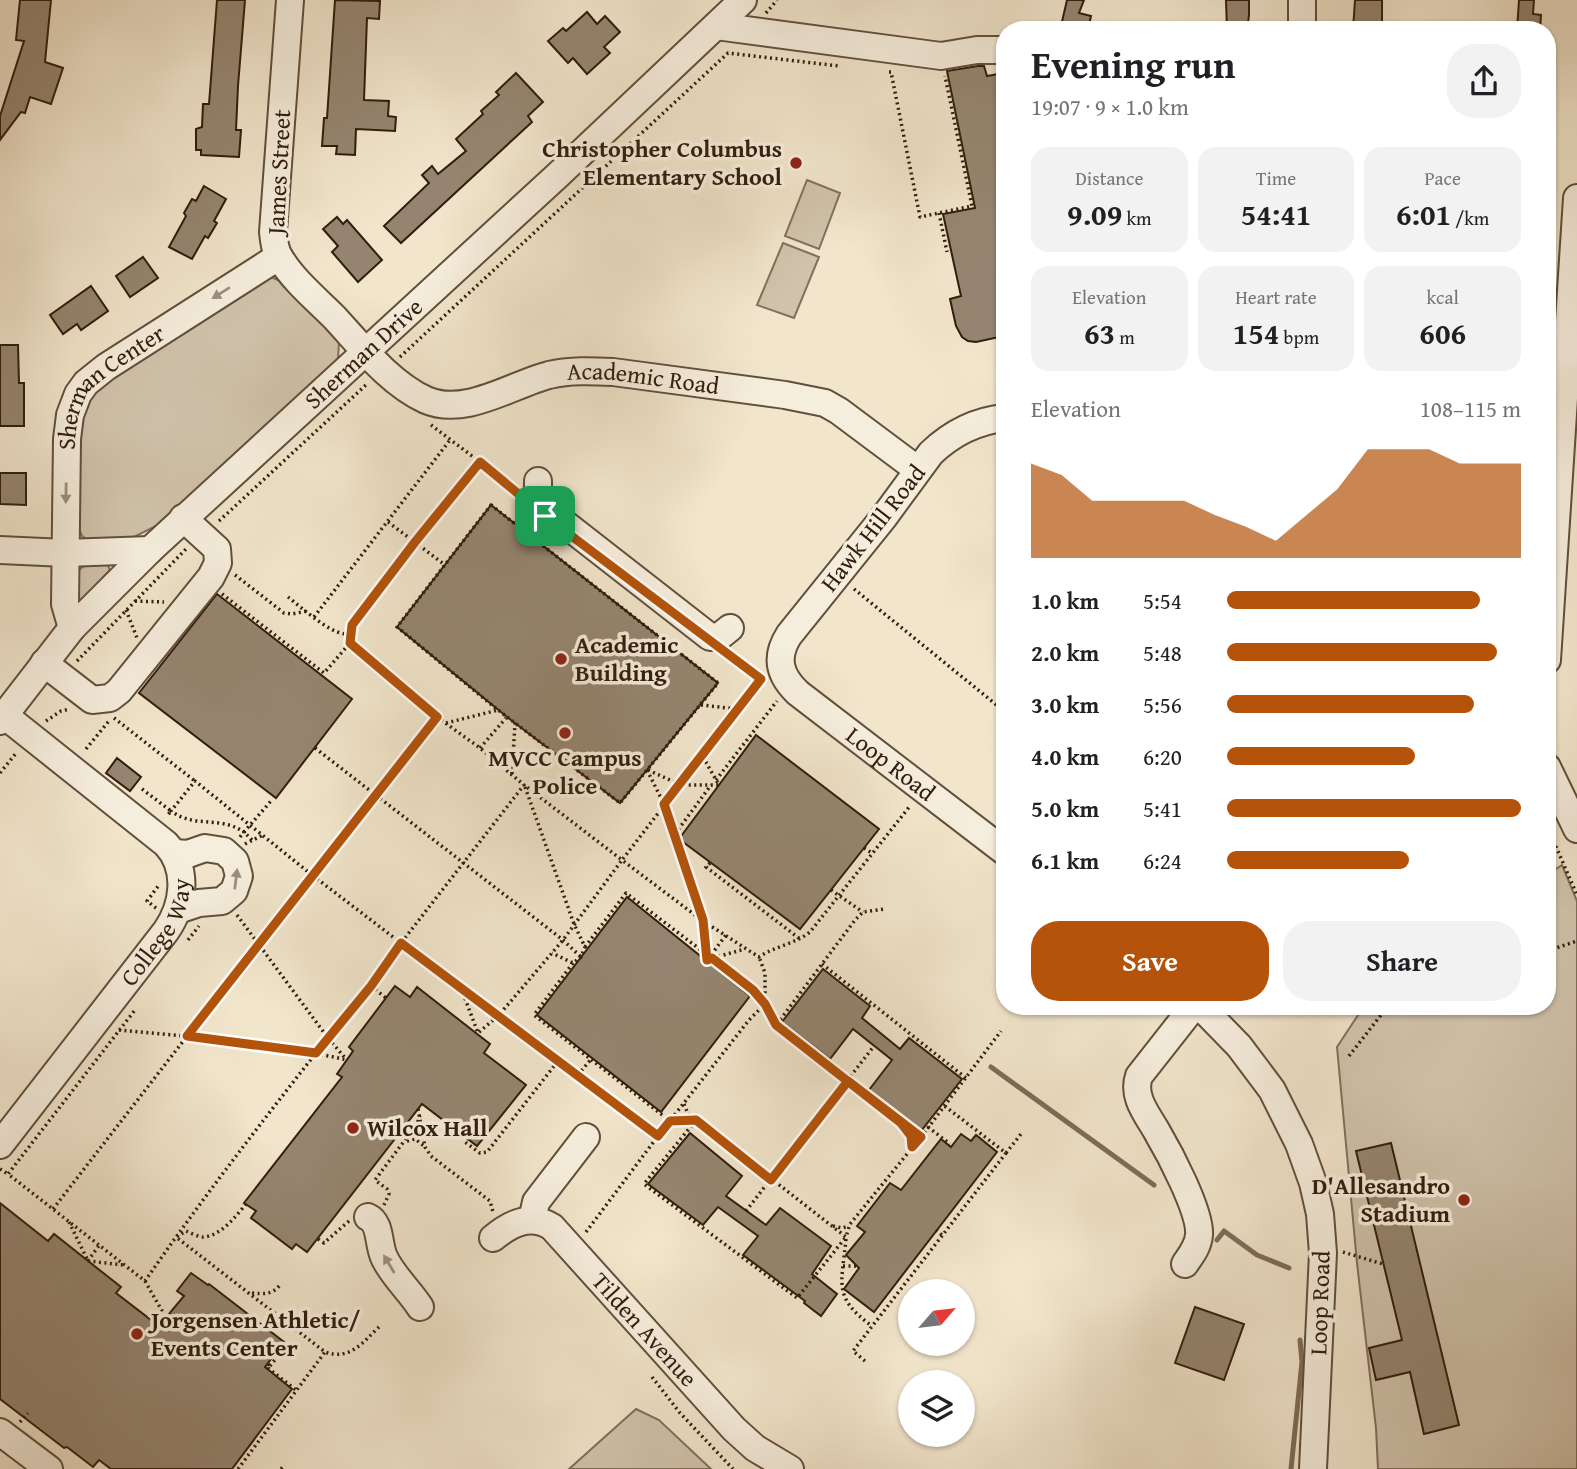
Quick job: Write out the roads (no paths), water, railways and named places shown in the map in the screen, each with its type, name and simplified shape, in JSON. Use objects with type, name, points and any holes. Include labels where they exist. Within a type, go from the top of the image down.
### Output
[{"type":"street","name":"James Street","points":[[290,0],[273,232],[278,257],[366,351]]},
{"type":"street","name":"Sherman Drive","points":[[2,718],[53,669],[72,628],[150,550],[188,531],[366,351],[743,0]]},
{"type":"street","points":[[1302,0],[1302,21]]},
{"type":"street","points":[[716,26],[941,56],[976,50],[996,50]]},
{"type":"street","points":[[1556,567],[1577,198]]},
{"type":"street","name":"Sherman Center","points":[[72,628],[65,604],[67,439],[70,415],[78,394],[106,367],[278,257]]},
{"type":"street","name":"Academic Road","points":[[366,351],[384,370],[411,390],[440,404],[472,402],[546,376],[587,370],[811,400],[839,411],[919,470]]},
{"type":"street","name":"Hawk Hill Road","points":[[774,684],[780,654],[789,635],[852,558],[931,453],[952,436],[983,422],[996,420]]},
{"type":"street","points":[[528,487],[538,496],[542,506],[710,637],[720,636],[726,640]]},
{"type":"street","points":[[53,669],[92,700],[102,701],[115,695],[211,577],[218,563],[217,549],[188,531]]},
{"type":"street","points":[[0,550],[65,553],[150,550]]},
{"type":"street","name":"Loop Road","points":[[774,684],[791,687],[996,845]]},
{"type":"street","name":"College Way","points":[[0,1145],[157,943],[167,909],[182,888],[174,853],[154,833],[2,718]]},
{"type":"street","points":[[1556,786],[1577,829]]},
{"type":"street","points":[[167,909],[222,901],[234,891],[239,876],[235,861],[224,850],[205,848],[188,854],[174,853]]},
{"type":"street","points":[[1185,1264],[1196,1248],[1198,1221],[1170,1157],[1141,1105],[1136,1088],[1139,1076],[1188,1015]]},
{"type":"street","name":"Loop Road","points":[[1209,1015],[1239,1046],[1272,1090],[1299,1143],[1313,1183],[1320,1214],[1323,1253],[1313,1469]]},
{"type":"street","points":[[493,1230],[517,1222],[536,1220],[536,1202],[586,1137]]},
{"type":"street","points":[[373,1215],[380,1247],[389,1267],[420,1307]]},
{"type":"street","name":"Tilden Avenue","points":[[536,1220],[556,1230],[734,1429],[755,1448],[790,1469]]},
{"type":"street","points":[[0,1432],[49,1469]]},
{"type":"waterway","points":[[991,1067],[1154,1185]]},
{"type":"waterway","points":[[1217,1240],[1224,1231],[1257,1255],[1289,1268]]},
{"type":"waterway","points":[[1291,1469],[1302,1362],[1300,1340]]},
{"type":"place","name":"Christopher Columbus Elementary School","points":[[796,163]]},
{"type":"place","name":"Academic Building","points":[[561,659]]},
{"type":"place","name":"MVCC Campus Police","points":[[565,733]]},
{"type":"place","name":"Wilcox Hall","points":[[353,1128]]},
{"type":"place","name":"D'Allesandro Stadium","points":[[1464,1200]]},
{"type":"place","name":"Jorgensen Athletic/ Events Center","points":[[137,1334]]}]
